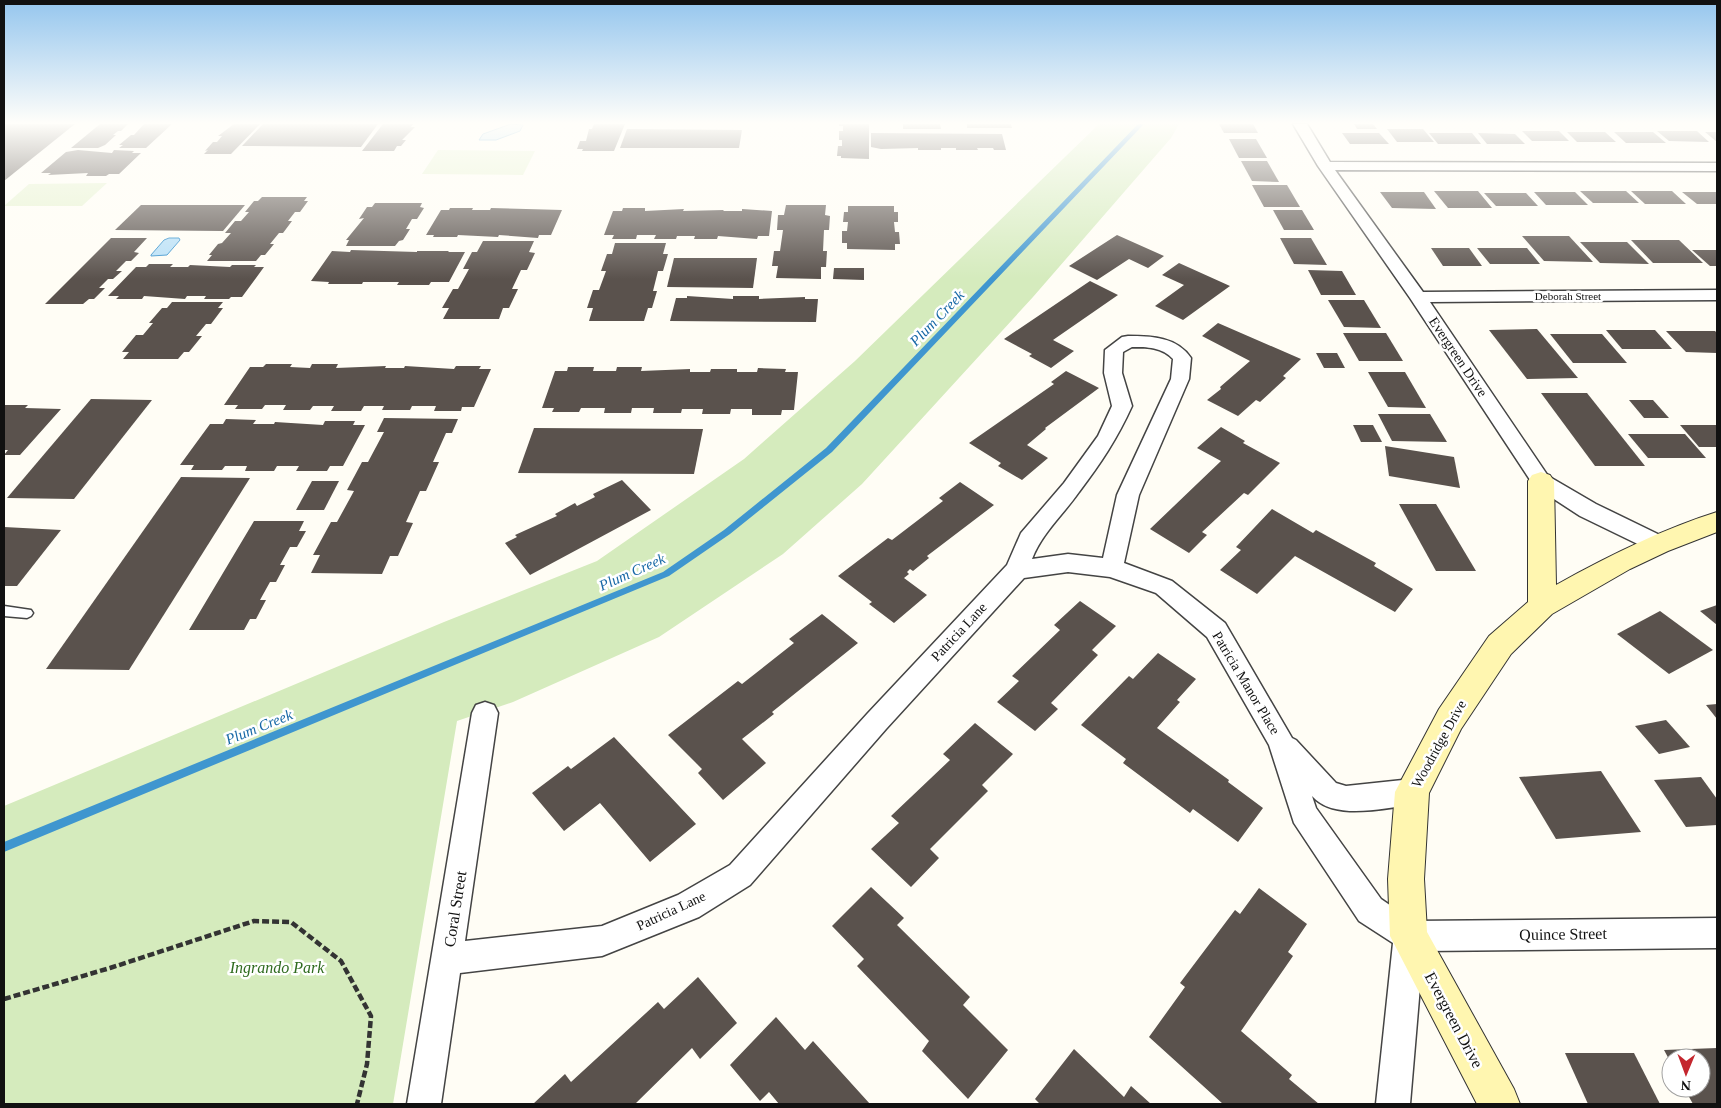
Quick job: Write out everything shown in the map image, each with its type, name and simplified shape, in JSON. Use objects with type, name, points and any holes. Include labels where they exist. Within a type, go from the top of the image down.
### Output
[{"type":"street","name":"Evergreen Drive","points":[[1332,176],[1418,297],[1541,481],[1588,510],[1658,544]]},
{"type":"street","name":"Deborah Street","points":[[1418,297],[1717,295]]},
{"type":"street","name":"Patricia Lane","points":[[447,959],[602,941],[688,906],[740,875],[877,721],[1017,570],[1028,539],[1071,488],[1107,438],[1122,406],[1113,373],[1114,350],[1128,342],[1153,342],[1173,348],[1182,358],[1180,379],[1128,495],[1112,568]]},
{"type":"street","points":[[1541,481],[1542,606]]},
{"type":"street","name":"Woodridge Drive","points":[[1393,1104],[1408,936],[1406,879],[1412,792],[1450,719],[1500,645],[1542,606],[1620,562],[1658,544],[1717,522]]},
{"type":"street","name":"Patricia Manor Place","points":[[1017,570],[1068,563],[1112,568],[1164,587],[1216,630],[1281,742],[1304,814],[1370,910],[1408,936]]},
{"type":"street","name":"Coral Street","points":[[424,1104],[485,713]]},
{"type":"street","name":"Patricia Manor Place","points":[[1281,742],[1328,793],[1346,799],[1412,792]]},
{"type":"street","name":"Quince Street","points":[[1408,936],[1717,933]]},
{"type":"street","name":"Evergreen Drive","points":[[1408,936],[1499,1104]]},
{"type":"lane","points":[[4,611],[28,613]]},
{"type":"path","points":[[4,999],[110,968],[254,921],[291,922],[341,961],[371,1016],[367,1064],[358,1104]]},
{"type":"green space","name":"Ingrando Park","points":[[1046,176],[1138,176],[1033,297],[862,484],[783,554],[659,637],[513,702],[457,721],[393,1104],[4,1104],[4,806],[444,622],[597,561],[744,459],[855,361]]},
{"type":"green space","points":[[107,183],[82,206],[4,206],[29,184]]},
{"type":"water","points":[[179,238],[180,240],[167,255],[151,256],[164,240]]},
{"type":"building","points":[[4,176],[11,176],[4,181]]},
{"type":"building","points":[[1249,176],[1275,176],[1279,182],[1252,181]]},
{"type":"building","points":[[1252,185],[1287,185],[1300,207],[1264,207]]},
{"type":"building","points":[[1434,191],[1478,191],[1492,208],[1448,208]]},
{"type":"building","points":[[1580,191],[1626,191],[1639,203],[1593,203]]},
{"type":"building","points":[[1631,191],[1672,191],[1686,204],[1645,204]]},
{"type":"building","points":[[1380,192],[1424,192],[1436,209],[1392,208]]},
{"type":"building","points":[[1534,192],[1575,192],[1588,205],[1546,205]]},
{"type":"building","points":[[1682,192],[1717,192],[1717,204],[1697,204]]},
{"type":"building","points":[[1484,193],[1526,193],[1538,206],[1496,206]]},
{"type":"building","points":[[262,197],[307,197],[304,201],[308,201],[300,212],[295,212],[288,221],[292,221],[283,233],[279,233],[270,244],[274,244],[265,255],[261,255],[256,261],[207,261],[212,255],[209,255],[218,244],[222,243],[231,233],[225,233],[235,221],[241,221],[249,212],[245,212],[254,201],[258,201]]},
{"type":"building","points":[[375,203],[422,203],[420,207],[424,208],[417,219],[412,219],[406,229],[410,229],[403,240],[399,241],[395,246],[346,246],[349,240],[346,240],[364,218],[359,219],[367,207],[372,207]]},
{"type":"building","points":[[141,205],[245,205],[223,231],[115,230]]},
{"type":"building","points":[[786,205],[826,205],[825,215],[830,216],[829,230],[824,230],[823,251],[827,251],[826,267],[821,267],[821,279],[776,278],[778,266],[772,266],[774,251],[780,251],[783,230],[777,230],[778,215],[784,215]]},
{"type":"building","points":[[848,206],[894,206],[894,212],[898,212],[898,222],[894,222],[895,232],[899,232],[900,244],[895,244],[895,250],[847,249],[847,243],[842,243],[842,231],[847,231],[848,222],[843,222],[844,212],[848,212]]},
{"type":"building","points":[[450,208],[473,208],[472,210],[490,210],[491,208],[562,210],[551,235],[539,235],[538,238],[499,235],[498,237],[458,235],[457,237],[433,237],[434,235],[426,235],[441,210],[449,210]]},
{"type":"building","points":[[623,208],[645,208],[645,211],[684,209],[683,211],[742,211],[742,209],[772,211],[769,236],[758,236],[757,239],[718,236],[717,239],[694,239],[695,236],[677,236],[676,239],[654,239],[656,235],[637,235],[636,239],[612,239],[614,235],[604,235],[613,211],[622,211]]},
{"type":"building","points":[[1273,210],[1302,210],[1314,230],[1284,230]]},
{"type":"building","points":[[1117,235],[1164,256],[1148,268],[1129,259],[1097,280],[1069,266]]},
{"type":"building","points":[[1522,236],[1569,236],[1593,262],[1544,261]]},
{"type":"building","points":[[111,238],[147,238],[134,252],[139,253],[131,261],[126,261],[116,271],[122,271],[113,279],[108,279],[99,288],[105,288],[94,299],[89,299],[83,304],[45,304]]},
{"type":"building","points":[[1280,238],[1311,238],[1327,265],[1294,264]]},
{"type":"building","points":[[1631,240],[1679,240],[1703,263],[1653,263]]},
{"type":"building","points":[[483,241],[534,241],[529,252],[535,253],[527,270],[521,270],[512,289],[518,289],[509,308],[503,308],[499,319],[443,319],[449,308],[442,308],[453,289],[458,289],[469,269],[463,269],[472,252],[477,252]]},
{"type":"building","points":[[1580,242],[1627,242],[1649,264],[1600,263]]},
{"type":"building","points":[[615,243],[666,243],[663,254],[668,254],[663,271],[658,271],[653,291],[657,291],[652,308],[648,308],[644,321],[589,321],[593,308],[587,308],[593,290],[599,290],[606,271],[601,271],[607,254],[612,254]]},
{"type":"building","points":[[1431,248],[1469,248],[1482,266],[1443,266]]},
{"type":"building","points":[[1477,248],[1527,248],[1540,264],[1490,264]]},
{"type":"building","points":[[351,250],[465,252],[449,282],[431,282],[429,285],[397,285],[399,282],[328,284],[329,282],[311,281],[332,251],[350,252]]},
{"type":"building","points":[[1692,250],[1717,250],[1717,266],[1710,266]]},
{"type":"building","points":[[674,258],[757,258],[753,288],[667,287]]},
{"type":"building","points":[[1179,263],[1230,286],[1183,320],[1155,306],[1184,285],[1162,275]]},
{"type":"building","points":[[149,264],[173,264],[170,267],[188,267],[190,265],[230,267],[232,265],[256,265],[254,267],[264,267],[242,297],[204,299],[206,296],[187,296],[185,299],[144,296],[142,299],[116,299],[119,296],[108,296],[136,267],[146,267]]},
{"type":"building","points":[[834,268],[864,268],[864,280],[833,279]]},
{"type":"building","points":[[1308,270],[1342,271],[1356,295],[1321,295]]},
{"type":"building","points":[[1090,281],[1118,295],[1053,340],[1074,351],[1051,368],[1029,356],[1032,354],[1004,339]]},
{"type":"building","points":[[687,296],[733,299],[733,296],[759,296],[759,299],[805,297],[805,299],[818,299],[816,322],[670,321],[676,298],[687,298]]},
{"type":"building","points":[[1328,300],[1364,300],[1381,328],[1344,327]]},
{"type":"building","points":[[172,302],[223,302],[218,308],[223,308],[211,324],[206,324],[196,336],[202,336],[189,352],[184,352],[178,359],[123,359],[129,352],[122,352],[136,335],[143,335],[153,323],[149,323],[162,308],[167,308]]},
{"type":"building","points":[[1218,323],[1301,359],[1283,376],[1286,378],[1260,402],[1256,400],[1238,416],[1207,400],[1250,361],[1202,336]]},
{"type":"building","points":[[1537,329],[1578,378],[1527,379],[1489,330]]},
{"type":"building","points":[[1606,330],[1655,330],[1672,349],[1622,349]]},
{"type":"building","points":[[1666,331],[1715,331],[1717,333],[1717,353],[1686,352]]},
{"type":"building","points":[[1343,333],[1386,333],[1403,361],[1359,361]]},
{"type":"building","points":[[1550,334],[1602,334],[1627,363],[1573,363]]},
{"type":"building","points":[[1316,353],[1337,353],[1345,368],[1324,368]]},
{"type":"building","points":[[266,364],[292,364],[290,367],[310,368],[312,364],[338,364],[336,368],[386,366],[385,368],[404,368],[405,366],[454,369],[456,366],[481,366],[479,369],[491,369],[474,407],[462,407],[461,411],[434,411],[436,406],[412,406],[410,410],[382,410],[384,406],[364,406],[361,411],[331,411],[334,406],[313,406],[310,410],[283,410],[286,405],[265,405],[262,409],[235,409],[238,405],[224,405],[250,367],[263,367]]},
{"type":"building","points":[[568,367],[594,367],[593,371],[616,371],[617,367],[642,367],[641,371],[690,369],[690,372],[710,372],[711,369],[737,369],[737,372],[757,372],[758,368],[786,369],[785,372],[798,372],[794,410],[782,410],[781,415],[752,415],[752,409],[731,409],[730,414],[702,414],[703,409],[682,409],[681,413],[653,413],[654,408],[632,408],[631,413],[604,413],[605,408],[581,408],[579,412],[552,412],[554,408],[542,408],[555,371],[567,371]]},
{"type":"building","points":[[1066,371],[1099,388],[1045,428],[1027,445],[1048,458],[1022,480],[998,466],[1001,463],[969,443],[1054,384],[1051,382]]},
{"type":"building","points":[[1368,372],[1405,372],[1426,408],[1388,407]]},
{"type":"building","points":[[1541,393],[1587,393],[1645,466],[1595,466]]},
{"type":"building","points":[[91,399],[152,400],[74,499],[7,498]]},
{"type":"building","points":[[1629,400],[1653,400],[1669,418],[1644,418]]},
{"type":"building","points":[[4,405],[28,405],[25,408],[61,409],[20,455],[4,455],[8,450],[4,450]]},
{"type":"building","points":[[1378,414],[1430,414],[1447,442],[1392,441]]},
{"type":"building","points":[[384,418],[458,419],[452,433],[446,433],[433,462],[439,462],[426,491],[420,491],[406,522],[413,523],[398,556],[390,556],[382,574],[311,573],[320,555],[313,555],[331,522],[337,522],[354,491],[347,490],[362,462],[368,462],[384,432],[377,432]]},
{"type":"building","points":[[226,419],[256,420],[253,424],[274,424],[275,422],[323,425],[325,421],[355,421],[353,425],[365,425],[343,466],[330,466],[327,471],[296,471],[299,466],[277,466],[274,471],[245,471],[247,466],[225,466],[222,470],[191,470],[194,465],[180,465],[210,424],[223,424]]},
{"type":"building","points":[[1353,425],[1373,425],[1382,442],[1361,442]]},
{"type":"building","points":[[1680,425],[1717,425],[1717,447],[1699,447]]},
{"type":"building","points":[[1221,427],[1245,441],[1243,443],[1280,463],[1248,495],[1244,493],[1202,532],[1207,535],[1189,553],[1150,529],[1221,461],[1197,448]]},
{"type":"building","points":[[534,428],[703,429],[694,474],[518,473]]},
{"type":"building","points":[[1628,434],[1685,434],[1706,458],[1648,458]]},
{"type":"building","points":[[1385,446],[1454,457],[1460,488],[1389,476]]},
{"type":"building","points":[[181,477],[250,478],[129,670],[46,669]]},
{"type":"building","points":[[622,480],[651,510],[530,575],[505,543],[517,537],[515,535],[557,516],[555,514],[575,503],[577,506],[595,497],[593,494]]},
{"type":"building","points":[[312,481],[339,481],[324,510],[296,510]]},
{"type":"building","points":[[960,482],[994,505],[927,556],[929,558],[913,571],[910,569],[907,572],[909,574],[904,578],[927,595],[894,623],[869,604],[872,602],[838,576],[888,538],[892,540],[943,501],[939,498]]},
{"type":"building","points":[[1399,504],[1436,504],[1476,571],[1436,571]]},
{"type":"building","points":[[1272,509],[1313,533],[1316,530],[1376,563],[1374,566],[1413,589],[1395,612],[1295,556],[1257,594],[1220,570],[1241,550],[1236,547]]},
{"type":"building","points":[[254,521],[304,521],[299,531],[306,531],[297,547],[290,547],[280,565],[285,565],[276,582],[270,582],[260,600],[266,600],[256,619],[250,619],[244,630],[189,630]]},
{"type":"building","points":[[4,527],[61,530],[17,586],[4,586]]},
{"type":"building","points":[[1080,601],[1116,626],[1092,650],[1098,655],[1051,703],[1058,709],[1035,731],[997,702],[1019,681],[1012,676],[1060,630],[1054,625]]},
{"type":"building","points":[[1717,605],[1717,625],[1700,611]]},
{"type":"building","points":[[1660,611],[1713,650],[1669,674],[1617,634]]},
{"type":"building","points":[[822,614],[858,643],[772,712],[774,714],[742,739],[766,763],[723,800],[698,773],[702,769],[668,735],[738,681],[742,684],[794,643],[789,639]]},
{"type":"building","points":[[1158,653],[1196,679],[1177,700],[1180,702],[1157,728],[1229,780],[1228,782],[1263,808],[1238,842],[1193,809],[1190,813],[1123,763],[1126,759],[1081,725],[1129,676],[1133,679]]},
{"type":"building","points":[[1717,704],[1717,719],[1706,705]]},
{"type":"building","points":[[1666,720],[1690,747],[1659,754],[1635,726]]},
{"type":"building","points":[[975,723],[1013,754],[982,785],[988,791],[930,849],[939,858],[911,887],[871,849],[899,823],[891,816],[950,760],[943,754]]},
{"type":"building","points":[[614,737],[696,824],[650,862],[600,803],[564,831],[532,793],[568,766],[571,769]]},
{"type":"building","points":[[1601,771],[1641,832],[1556,839],[1519,777]]},
{"type":"building","points":[[1701,777],[1717,799],[1717,825],[1686,827],[1654,780]]},
{"type":"building","points":[[871,887],[904,918],[897,925],[970,997],[963,1005],[1008,1050],[968,1099],[922,1051],[929,1041],[857,966],[864,959],[832,926]]},
{"type":"building","points":[[1259,888],[1307,924],[1288,952],[1293,956],[1241,1031],[1292,1075],[1289,1079],[1319,1104],[1223,1104],[1149,1037],[1185,987],[1180,983],[1235,910],[1240,914]]},
{"type":"building","points":[[698,977],[737,1023],[700,1059],[692,1048],[635,1104],[533,1104],[565,1074],[571,1082],[658,1002],[664,1009]]},
{"type":"building","points":[[776,1017],[805,1050],[813,1041],[870,1104],[779,1104],[769,1092],[760,1101],[730,1065]]},
{"type":"building","points":[[1711,1048],[1717,1048],[1717,1104],[1693,1104],[1690,1098],[1711,1098]]},
{"type":"building","points":[[1074,1049],[1124,1097],[1131,1086],[1151,1104],[1040,1104],[1035,1099]]},
{"type":"building","points":[[1565,1053],[1634,1053],[1660,1104],[1588,1104]]},
{"type":"waterway","name":"Plum Creek","points":[[4,847],[666,574],[727,532],[829,450],[1092,176]]}]
